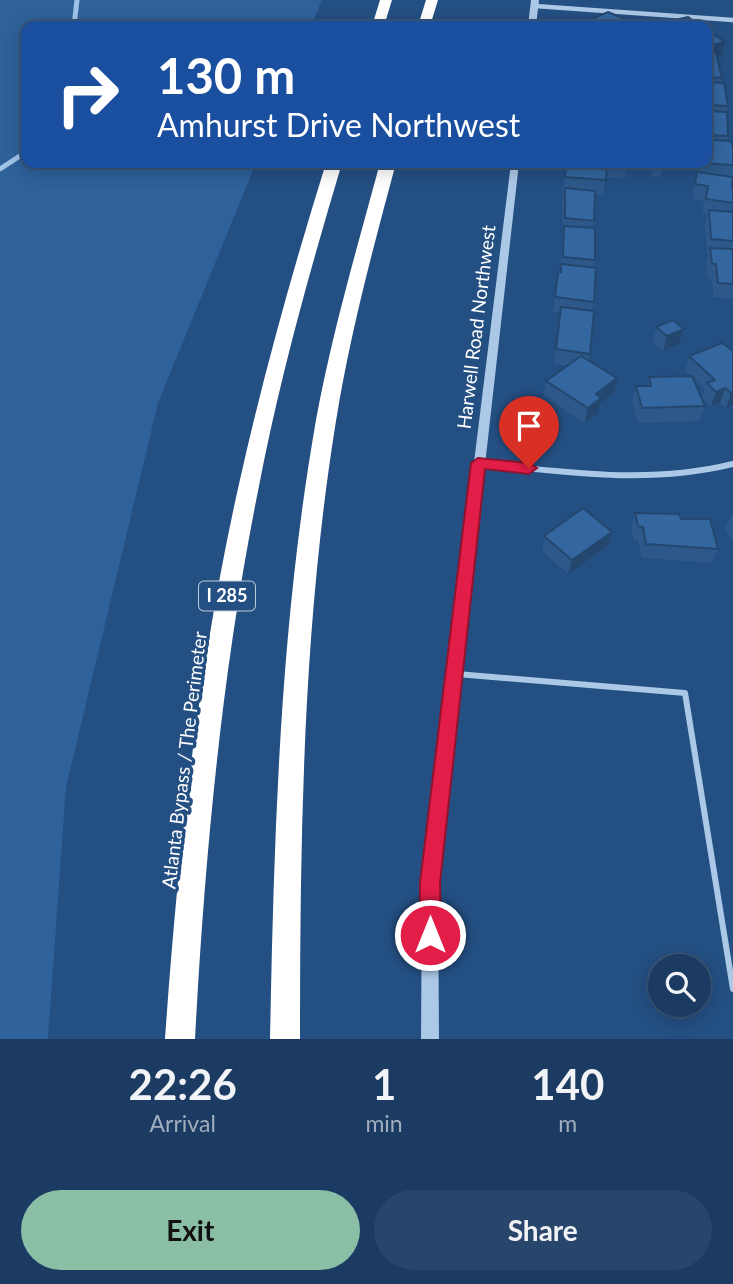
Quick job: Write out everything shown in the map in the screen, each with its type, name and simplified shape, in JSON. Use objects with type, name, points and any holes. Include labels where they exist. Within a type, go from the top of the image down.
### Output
[{"type":"highway","points":[[379,21],[386,0]]},
{"type":"highway","points":[[426,21],[432,0]]},
{"type":"highway","name":"Atlanta Bypass / The Perimeter","points":[[180,1039],[211,696],[231,570],[255,446],[310,238],[332,168]]},
{"type":"highway","points":[[285,1039],[290,758],[302,607],[326,420],[357,277],[387,168]]},
{"type":"street","points":[[533,21],[535,3],[733,20]]},
{"type":"street","name":"Harwell Road Northwest","points":[[430,1039],[430,883],[514,168]]},
{"type":"street","points":[[478,463],[631,478],[707,472],[733,464]]},
{"type":"lane","points":[[454,674],[685,693],[733,989]]},
{"type":"shaded area","points":[[0,0],[322,0],[313,21],[21,21],[21,168],[254,168],[158,403],[66,787],[48,1039],[0,1039]]},
{"type":"building","points":[[608,12],[625,19],[621,21],[587,21]]},
{"type":"building","points":[[688,17],[694,21],[670,21]]},
{"type":"building","points":[[712,33],[725,42],[712,45]]},
{"type":"building","points":[[712,53],[716,53],[722,78],[712,77]]},
{"type":"building","points":[[712,82],[724,83],[728,106],[712,105]]},
{"type":"building","points":[[712,111],[727,112],[728,136],[712,135]]},
{"type":"building","points":[[712,140],[731,141],[733,165],[712,164]]},
{"type":"building","points":[[566,168],[607,168],[606,180],[565,177]]},
{"type":"building","points":[[697,172],[733,177],[733,203],[706,199],[708,186],[695,184]]},
{"type":"building","points":[[565,188],[595,191],[594,221],[565,218]]},
{"type":"building","points":[[709,210],[733,212],[733,241],[711,239]]},
{"type":"building","points":[[564,226],[595,228],[595,260],[563,257]]},
{"type":"building","points":[[710,248],[733,249],[733,284],[718,283],[716,264],[712,264]]},
{"type":"building","points":[[561,264],[596,268],[594,302],[555,297]]},
{"type":"building","points":[[561,307],[594,311],[590,354],[556,349]]},
{"type":"building","points":[[673,320],[684,329],[667,336],[656,327]]},
{"type":"building","points":[[722,343],[733,351],[731,393],[725,388],[716,392],[707,383],[715,380],[689,356]]},
{"type":"building","points":[[581,356],[617,378],[596,394],[601,398],[588,408],[546,381]]},
{"type":"building","points":[[692,376],[705,406],[642,408],[636,386],[651,386],[649,377]]},
{"type":"building","points":[[583,508],[612,532],[572,560],[544,536]]},
{"type":"building","points":[[635,513],[679,514],[681,519],[710,519],[718,549],[646,544],[643,527],[638,526]]},
{"type":"waterway","points":[[75,21],[77,0]]},
{"type":"waterway","points":[[0,169],[21,155]]},
{"type":"route","points":[[430,935],[430,883],[478,463],[529,468]]}]
